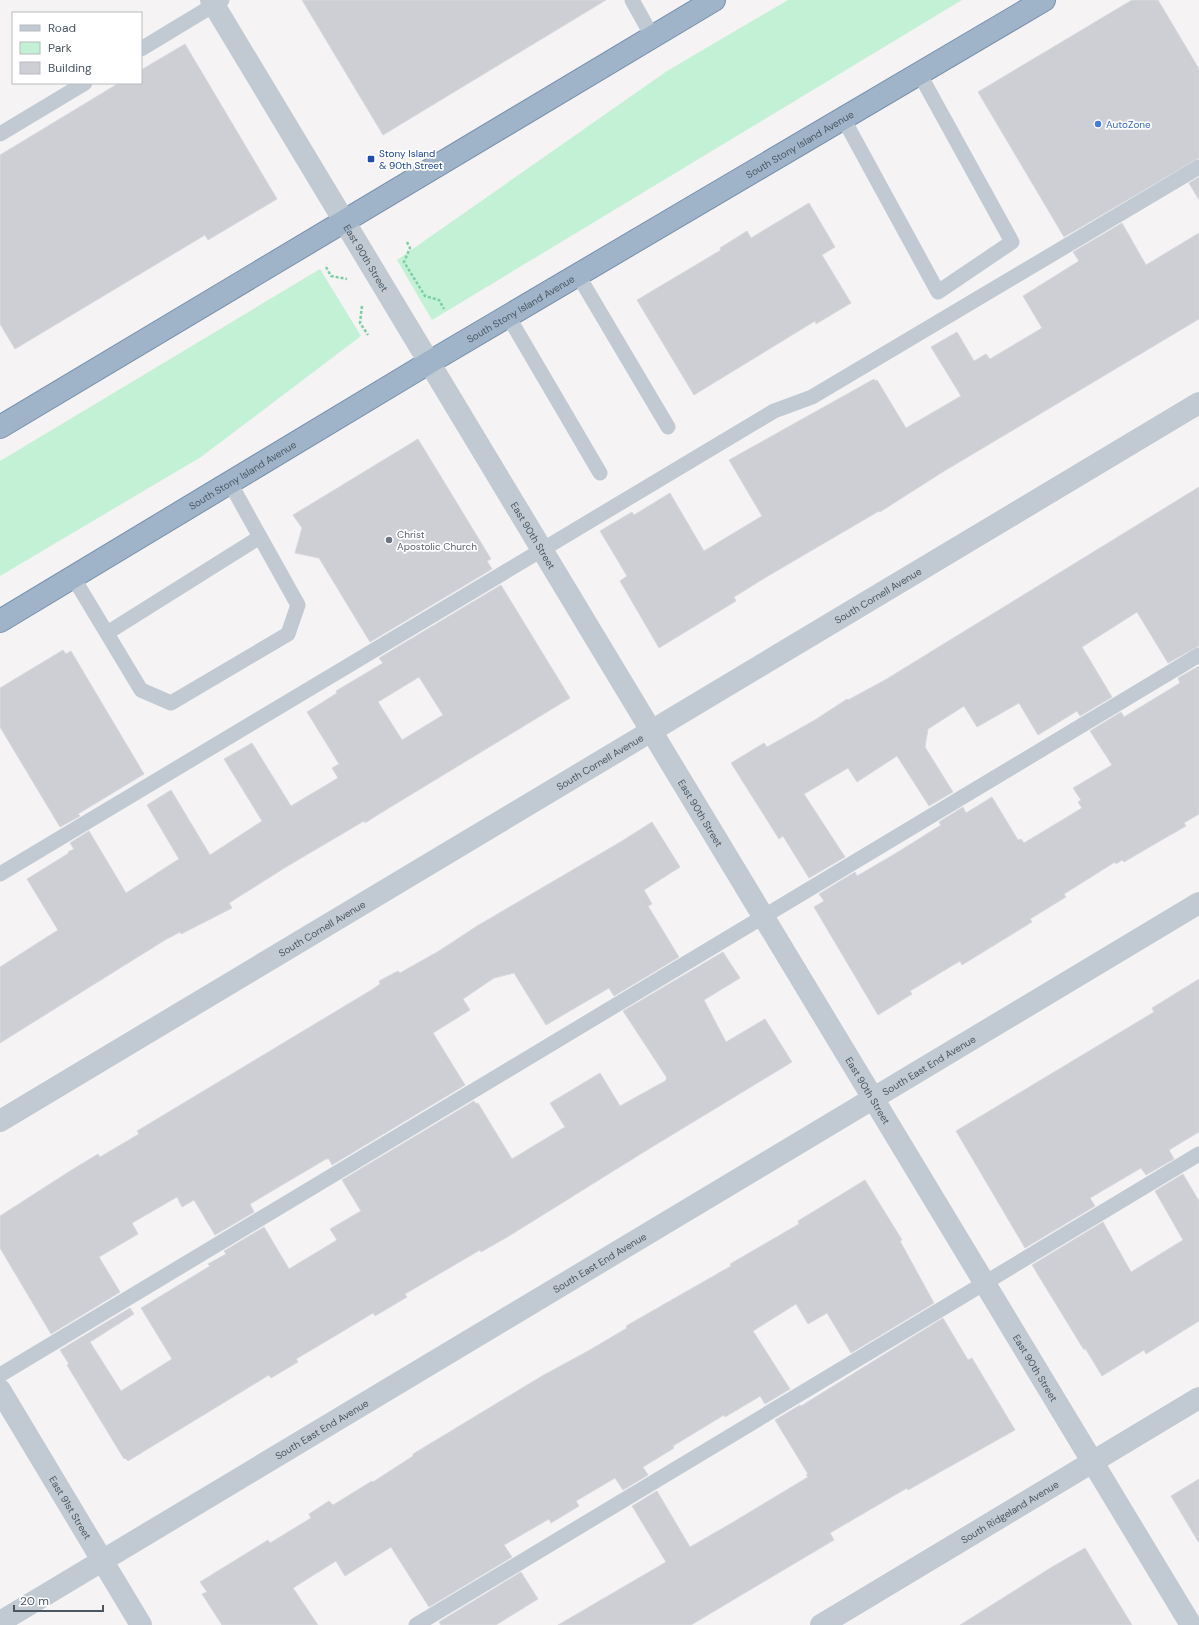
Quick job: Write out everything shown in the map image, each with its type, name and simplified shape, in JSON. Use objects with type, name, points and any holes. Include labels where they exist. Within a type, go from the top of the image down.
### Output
[{"type":"highway","points":[[0,427],[714,0]]},
{"type":"highway","name":"South Stony Island Avenue","points":[[0,621],[430,362],[1044,0]]},
{"type":"street","name":"East 90th Street","points":[[216,2],[541,550],[652,731],[1191,1625]]},
{"type":"street","name":"South Cornell Avenue","points":[[0,1121],[1199,403]]},
{"type":"street","name":"South East End Avenue","points":[[0,1622],[1199,903]]},
{"type":"street","name":"East 91st Street","points":[[0,1390],[141,1625]]},
{"type":"street","name":"South Ridgeland Avenue","points":[[821,1625],[1199,1398]]},
{"type":"lane","points":[[632,0],[652,36]]},
{"type":"lane","points":[[142,48],[216,2]]},
{"type":"lane","points":[[843,118],[938,292],[1012,242],[919,74]]},
{"type":"lane","points":[[0,134],[83,84]]},
{"type":"lane","points":[[0,874],[774,411],[812,397],[1199,167]]},
{"type":"lane","points":[[578,275],[668,427]]},
{"type":"lane","points":[[508,316],[600,473]]},
{"type":"lane","points":[[73,577],[141,690],[171,703],[288,634],[298,605],[230,483]]},
{"type":"lane","points":[[107,633],[260,537]]},
{"type":"lane","points":[[0,1375],[1199,655]]},
{"type":"lane","points":[[416,1625],[1199,1154]]},
{"type":"path","points":[[407,242],[410,248],[404,262],[425,296],[439,300],[444,309]]},
{"type":"path","points":[[326,267],[331,276],[347,279],[350,284]]},
{"type":"path","points":[[360,301],[363,306],[360,323],[368,335]]},
{"type":"green space","points":[[788,0],[962,0],[432,320],[397,260],[667,71]]},
{"type":"green space","points":[[320,269],[361,336],[201,457],[0,576],[0,461]]},
{"type":"building","points":[[302,0],[606,0],[383,135]]},
{"type":"building","name":"AutoZone","points":[[1132,0],[1158,0],[1199,69],[1199,158],[1064,237],[978,92]]},
{"type":"building","points":[[185,44],[277,199],[208,240],[205,235],[15,349],[0,324],[0,155],[117,84],[142,84],[142,69]]},
{"type":"building","points":[[1199,177],[1199,200],[1189,183]]},
{"type":"building","points":[[809,203],[835,247],[822,255],[851,303],[816,324],[815,321],[694,395],[637,300],[721,250],[720,248],[747,231],[751,238]]},
{"type":"building","points":[[1122,223],[1146,265],[1199,233],[1199,319],[941,473],[880,512],[879,511],[768,576],[734,597],[736,601],[659,648],[620,581],[627,576],[600,531],[632,512],[634,515],[670,493],[704,551],[762,516],[729,460],[874,379],[875,381],[877,380],[906,428],[961,396],[931,347],[957,332],[974,361],[986,354],[990,359],[1042,328],[1023,296],[1079,261],[1073,252]]},
{"type":"building","name":"Christ Apostolic Church","points":[[418,439],[491,559],[487,561],[492,569],[370,642],[319,558],[295,553],[302,528],[293,515]]},
{"type":"building","points":[[1199,487],[1199,646],[1168,663],[1137,612],[1082,647],[1112,697],[1080,716],[1077,711],[1038,735],[1019,703],[977,727],[964,706],[928,729],[925,747],[953,792],[929,806],[897,756],[857,782],[848,768],[804,794],[845,857],[809,878],[783,836],[779,839],[731,763],[764,743],[767,747],[815,720],[847,699],[848,700],[885,680]]},
{"type":"building","points":[[501,585],[570,698],[365,823],[364,821],[286,867],[229,903],[232,908],[181,934],[180,932],[165,940],[0,1043],[0,967],[58,930],[27,879],[69,853],[68,852],[74,849],[70,843],[89,831],[126,893],[179,859],[147,805],[171,790],[210,855],[262,821],[224,759],[252,743],[291,806],[338,778],[332,768],[339,764],[307,712],[337,693],[336,691],[383,663],[379,658]],"holes":[[[419,677],[443,715],[402,740],[378,702]]]},
{"type":"building","points":[[63,650],[66,654],[71,651],[144,774],[78,814],[80,816],[60,827],[0,727],[0,688]]},
{"type":"building","points":[[1199,666],[1199,814],[1184,823],[1186,826],[1124,862],[1122,860],[1116,864],[1115,862],[1064,894],[1066,897],[1030,919],[1032,922],[962,965],[960,961],[910,991],[912,994],[878,1015],[814,907],[824,901],[819,894],[855,872],[857,876],[898,852],[941,825],[939,822],[963,807],[966,813],[992,797],[1018,840],[1021,839],[1024,843],[1082,808],[1078,802],[1081,800],[1073,788],[1112,765],[1090,731],[1121,712],[1124,717],[1180,683],[1178,678]]},
{"type":"building","points":[[652,822],[680,867],[644,890],[652,904],[648,906],[679,957],[614,996],[609,988],[546,1025],[514,973],[494,978],[463,999],[470,1010],[433,1033],[465,1085],[332,1165],[329,1159],[326,1159],[250,1204],[254,1212],[215,1235],[194,1200],[182,1207],[177,1197],[132,1223],[138,1234],[99,1257],[120,1292],[51,1334],[0,1248],[0,1216],[98,1154],[100,1157],[139,1134],[137,1131],[373,989],[380,984],[379,981],[398,971],[400,973],[439,951],[477,926]]},
{"type":"building","points":[[723,952],[740,978],[704,1000],[726,1042],[765,1019],[792,1062],[509,1236],[481,1252],[480,1250],[405,1294],[407,1297],[375,1316],[373,1313],[296,1359],[298,1362],[271,1378],[269,1375],[128,1461],[125,1458],[124,1459],[67,1365],[69,1364],[60,1350],[130,1308],[134,1314],[90,1342],[121,1391],[172,1359],[141,1308],[210,1266],[208,1264],[226,1254],[224,1251],[264,1227],[289,1269],[337,1240],[330,1229],[361,1211],[342,1180],[474,1101],[476,1104],[478,1103],[512,1159],[565,1127],[550,1103],[600,1073],[620,1106],[665,1081],[667,1078],[623,1011]]},
{"type":"building","points":[[1199,979],[1199,1132],[1169,1150],[1174,1159],[1146,1175],[1141,1168],[1090,1198],[1095,1206],[1025,1248],[956,1131],[1154,1012],[1152,1008]]},
{"type":"building","points":[[1183,1174],[1199,1201],[1199,1321],[1146,1354],[1144,1350],[1102,1376],[1085,1348],[1084,1350],[1032,1265],[1103,1222],[1131,1272],[1183,1240],[1155,1191]]},
{"type":"building","points":[[865,1180],[902,1240],[900,1241],[934,1303],[851,1353],[827,1313],[808,1324],[796,1304],[753,1331],[790,1389],[765,1404],[760,1396],[725,1417],[724,1415],[673,1446],[674,1448],[643,1467],[648,1475],[623,1490],[615,1478],[576,1501],[579,1506],[551,1523],[549,1519],[504,1545],[512,1557],[429,1607],[391,1547],[345,1576],[336,1561],[293,1588],[318,1625],[222,1625],[202,1594],[207,1592],[200,1582],[268,1540],[270,1543],[311,1518],[309,1514],[329,1501],[333,1505],[372,1481],[373,1482],[413,1456],[413,1454],[542,1376],[588,1351],[627,1328],[626,1326],[731,1266],[730,1264],[799,1224],[798,1221]]},
{"type":"building","points":[[943,1318],[968,1360],[972,1358],[1015,1430],[908,1490],[907,1488],[830,1533],[834,1540],[691,1625],[558,1625],[666,1562],[632,1506],[657,1491],[690,1547],[808,1477],[806,1475],[808,1474],[775,1420],[800,1405],[801,1406]]},
{"type":"building","points":[[1199,1479],[1199,1543],[1171,1496]]},
{"type":"building","points":[[1085,1548],[1132,1625],[960,1625],[1052,1567]]},
{"type":"building","points":[[521,1572],[538,1599],[496,1625],[441,1625],[439,1622]]},
{"type":"place","name":"AutoZone","points":[[1098,124]]},
{"type":"place","name":"Stony Island & 90th Street","points":[[371,159]]},
{"type":"place","name":"Christ Apostolic Church","points":[[389,540]]}]
